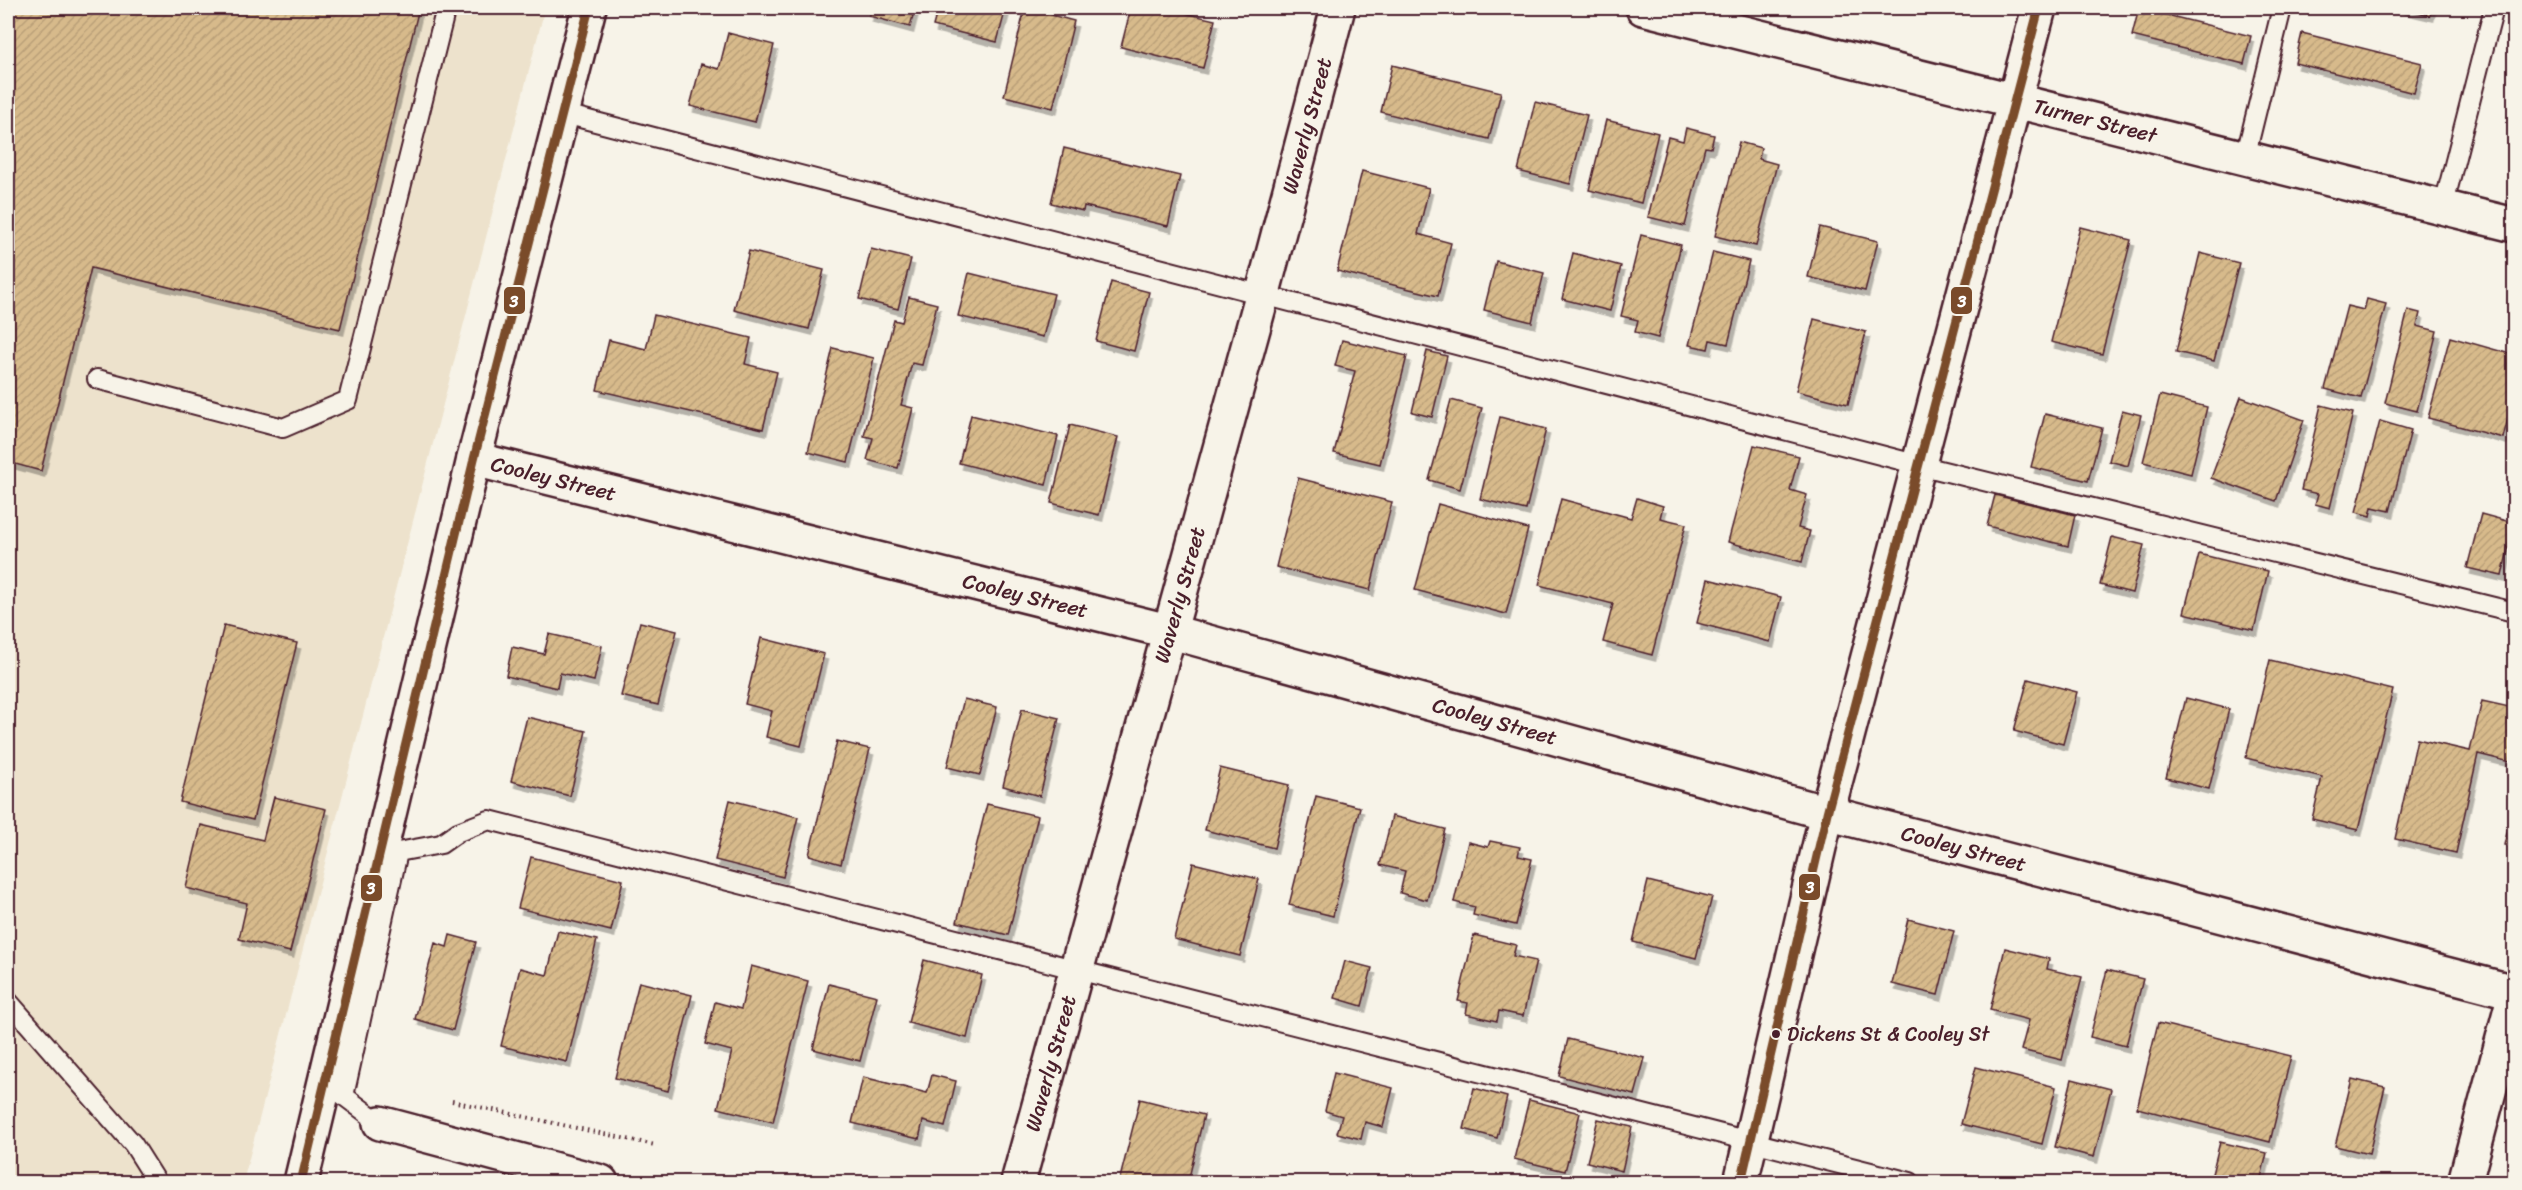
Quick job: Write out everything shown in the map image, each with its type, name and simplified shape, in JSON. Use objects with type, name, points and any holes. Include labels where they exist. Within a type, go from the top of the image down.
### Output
[{"type":"street","points":[[301,1182],[474,459],[589,8]]},
{"type":"street","name":"Waverly Street","points":[[1018,1182],[1262,296],[1338,8]]},
{"type":"street","name":"Turner Street","points":[[1643,8],[2514,225]]},
{"type":"street","points":[[1741,1182],[1827,813],[2039,8]]},
{"type":"street","name":"Cooley Street","points":[[474,459],[1168,631],[1827,813],[2514,995]]},
{"type":"street","points":[[2465,1182],[2514,995]]},
{"type":"street","points":[[380,1123],[601,1182]]},
{"type":"lane","points":[[97,379],[283,428],[348,400],[446,8]]},
{"type":"lane","points":[[2245,158],[2282,8]]},
{"type":"lane","points":[[2444,208],[2494,8]]},
{"type":"lane","points":[[561,113],[1919,465],[2514,612]]},
{"type":"lane","points":[[380,1123],[344,1096],[398,852],[441,844],[458,832],[489,820],[1910,1182]]},
{"type":"lane","points":[[8,1001],[134,1143],[157,1182]]},
{"type":"path","points":[[450,1101],[655,1145]]},
{"type":"shaded area","points":[[8,8],[545,8],[243,1182],[8,1182]]},
{"type":"building","points":[[8,8],[419,8],[340,329],[91,268],[41,471],[8,462]]},
{"type":"building","points":[[871,8],[915,8],[910,27],[869,16]]},
{"type":"building","points":[[938,8],[1006,8],[997,42],[933,26]]},
{"type":"building","points":[[1025,8],[1074,21],[1053,108],[1004,96]]},
{"type":"building","points":[[1131,8],[1163,8],[1215,20],[1203,68],[1121,47]]},
{"type":"building","points":[[2139,8],[2251,36],[2244,64],[2132,36]]},
{"type":"building","points":[[2400,8],[2432,8],[2430,15]]},
{"type":"building","points":[[728,33],[774,45],[755,122],[690,106],[701,64],[719,69]]},
{"type":"building","points":[[2302,33],[2422,63],[2414,93],[2295,63]]},
{"type":"building","points":[[1392,65],[1501,92],[1489,139],[1381,112]]},
{"type":"building","points":[[1535,102],[1587,115],[1570,184],[1518,171]]},
{"type":"building","points":[[1606,120],[1658,133],[1641,203],[1589,190]]},
{"type":"building","points":[[1686,128],[1714,135],[1711,148],[1705,147],[1685,226],[1648,217],[1668,137],[1683,141]]},
{"type":"building","points":[[1739,142],[1761,148],[1759,159],[1777,164],[1756,246],[1715,236]]},
{"type":"building","points":[[1064,148],[1180,176],[1168,226],[1084,206],[1083,211],[1051,203]]},
{"type":"building","points":[[1362,171],[1429,188],[1418,234],[1451,243],[1438,296],[1337,271]]},
{"type":"building","points":[[1820,227],[1878,241],[1865,291],[1808,277]]},
{"type":"building","points":[[2080,227],[2131,240],[2102,354],[2051,342]]},
{"type":"building","points":[[1641,235],[1681,245],[1658,338],[1635,332],[1638,320],[1621,316]]},
{"type":"building","points":[[871,249],[911,259],[898,309],[859,299]]},
{"type":"building","points":[[749,251],[824,270],[809,329],[734,310]]},
{"type":"building","points":[[1713,252],[1749,261],[1728,344],[1710,340],[1708,349],[1689,345]]},
{"type":"building","points":[[1573,253],[1621,266],[1610,311],[1562,299]]},
{"type":"building","points":[[2200,253],[2239,263],[2214,361],[2176,352]]},
{"type":"building","points":[[1496,261],[1544,273],[1532,322],[1484,310]]},
{"type":"building","points":[[969,273],[1054,294],[1043,337],[958,316]]},
{"type":"building","points":[[1111,282],[1149,292],[1134,351],[1096,341]]},
{"type":"building","points":[[909,297],[937,304],[922,365],[912,363],[901,405],[913,408],[898,468],[867,460],[873,438],[864,436],[894,320],[902,322]]},
{"type":"building","points":[[2367,299],[2386,304],[2361,398],[2325,389],[2347,306],[2364,310]]},
{"type":"building","points":[[2408,310],[2420,313],[2417,326],[2437,331],[2417,411],[2385,403]]},
{"type":"building","points":[[654,315],[751,338],[745,364],[777,372],[763,429],[597,390],[609,340],[646,349]]},
{"type":"building","points":[[1814,319],[1866,332],[1848,404],[1796,391]]},
{"type":"building","points":[[2450,337],[2514,355],[2514,395],[2503,438],[2428,418]]},
{"type":"building","points":[[1342,340],[1407,356],[1380,464],[1334,453],[1355,371],[1335,366]]},
{"type":"building","points":[[833,348],[874,358],[848,462],[808,452]]},
{"type":"building","points":[[1427,351],[1447,356],[1432,417],[1412,412]]},
{"type":"building","points":[[2160,395],[2207,407],[2191,474],[2143,462]]},
{"type":"building","points":[[2241,397],[2304,420],[2276,501],[2211,478]]},
{"type":"building","points":[[1451,400],[1482,408],[1460,489],[1429,480]]},
{"type":"building","points":[[2321,405],[2353,413],[2330,508],[2315,504],[2318,494],[2301,490]]},
{"type":"building","points":[[2122,410],[2141,415],[2128,466],[2109,461]]},
{"type":"building","points":[[2045,414],[2102,428],[2088,481],[2031,467]]},
{"type":"building","points":[[971,415],[1058,436],[1046,485],[959,463]]},
{"type":"building","points":[[1500,417],[1546,429],[1526,510],[1480,499]]},
{"type":"building","points":[[2380,421],[2411,430],[2390,511],[2372,507],[2370,516],[2356,512]]},
{"type":"building","points":[[1070,425],[1118,437],[1099,515],[1051,503]]},
{"type":"building","points":[[1754,445],[1799,456],[1790,490],[1807,495],[1798,528],[1810,531],[1802,562],[1728,542]]},
{"type":"building","points":[[1298,478],[1392,502],[1370,590],[1276,567]]},
{"type":"building","points":[[1995,495],[2075,515],[2068,546],[1987,526]]},
{"type":"building","points":[[1637,498],[1663,506],[1660,518],[1686,524],[1652,655],[1603,642],[1613,604],[1539,585],[1561,499],[1631,518]]},
{"type":"building","points":[[1438,504],[1528,529],[1506,614],[1415,590]]},
{"type":"building","points":[[2481,514],[2514,523],[2502,576],[2467,568]]},
{"type":"building","points":[[2112,537],[2144,545],[2132,593],[2100,585]]},
{"type":"building","points":[[2199,554],[2268,571],[2254,630],[2184,613]]},
{"type":"building","points":[[1708,579],[1781,597],[1770,642],[1697,623]]},
{"type":"building","points":[[640,622],[677,631],[658,705],[621,696]]},
{"type":"building","points":[[224,625],[297,643],[253,820],[180,802]]},
{"type":"building","points":[[549,634],[602,646],[594,681],[560,673],[557,688],[506,676],[512,647],[544,654]]},
{"type":"building","points":[[761,638],[824,654],[801,746],[766,737],[772,711],[745,704]]},
{"type":"building","points":[[2270,660],[2393,690],[2358,830],[2312,819],[2322,777],[2246,758]]},
{"type":"building","points":[[2028,679],[2077,692],[2063,744],[2014,731]]},
{"type":"building","points":[[2186,698],[2229,709],[2209,789],[2166,778]]},
{"type":"building","points":[[964,699],[997,707],[980,775],[947,767]]},
{"type":"building","points":[[2482,701],[2514,708],[2514,763],[2478,754],[2456,853],[2395,839],[2417,739],[2470,751]]},
{"type":"building","points":[[1022,709],[1059,718],[1040,796],[1003,786]]},
{"type":"building","points":[[527,717],[586,731],[570,796],[511,781]]},
{"type":"building","points":[[837,741],[870,749],[841,864],[809,855]]},
{"type":"building","points":[[1220,768],[1289,785],[1274,848],[1205,830]]},
{"type":"building","points":[[1316,796],[1360,807],[1333,916],[1289,905]]},
{"type":"building","points":[[274,797],[326,809],[290,952],[239,939],[247,903],[186,888],[201,825],[263,840]]},
{"type":"building","points":[[730,800],[798,817],[783,877],[715,860]]},
{"type":"building","points":[[987,804],[1038,816],[1008,935],[957,922]]},
{"type":"building","points":[[2514,804],[2514,848],[2504,845]]},
{"type":"building","points":[[1392,816],[1445,829],[1427,900],[1400,893],[1405,871],[1380,865]]},
{"type":"building","points":[[1490,841],[1520,847],[1518,856],[1532,859],[1516,925],[1473,915],[1475,907],[1454,902],[1468,842],[1488,847]]},
{"type":"building","points":[[531,857],[623,880],[611,931],[518,908]]},
{"type":"building","points":[[1193,863],[1259,879],[1240,956],[1174,939]]},
{"type":"building","points":[[1648,881],[1712,897],[1696,958],[1633,942]]},
{"type":"building","points":[[1908,919],[1954,931],[1938,995],[1892,984]]},
{"type":"building","points":[[558,931],[597,940],[567,1062],[501,1046],[520,968],[547,975]]},
{"type":"building","points":[[450,935],[476,942],[453,1030],[415,1019],[435,943],[447,947]]},
{"type":"building","points":[[1474,935],[1516,945],[1513,956],[1536,961],[1523,1016],[1499,1011],[1497,1021],[1466,1014],[1468,1003],[1458,1001]]},
{"type":"building","points":[[2005,948],[2049,959],[2047,969],[2082,977],[2062,1060],[2021,1050],[2029,1020],[1990,1010]]},
{"type":"building","points":[[924,960],[982,975],[967,1038],[908,1023]]},
{"type":"building","points":[[1345,961],[1372,968],[1362,1006],[1335,998]]},
{"type":"building","points":[[751,966],[808,981],[773,1122],[718,1108],[732,1051],[705,1044],[715,1002],[741,1009]]},
{"type":"building","points":[[2107,970],[2143,979],[2126,1046],[2090,1037]]},
{"type":"building","points":[[639,982],[692,995],[668,1091],[615,1078]]},
{"type":"building","points":[[829,984],[877,996],[860,1061],[813,1049]]},
{"type":"building","points":[[2158,1023],[2291,1056],[2270,1142],[2137,1108]]},
{"type":"building","points":[[1568,1039],[1645,1058],[1635,1095],[1559,1076]]},
{"type":"building","points":[[1976,1067],[2056,1087],[2042,1144],[1961,1124]]},
{"type":"building","points":[[1334,1073],[1393,1088],[1383,1127],[1365,1122],[1361,1139],[1337,1133],[1342,1116],[1325,1111]]},
{"type":"building","points":[[932,1075],[956,1081],[945,1127],[923,1121],[919,1139],[852,1123],[863,1077],[927,1093]]},
{"type":"building","points":[[2072,1079],[2111,1089],[2094,1157],[2055,1147]]},
{"type":"building","points":[[2352,1079],[2385,1087],[2369,1154],[2335,1146]]},
{"type":"building","points":[[1474,1088],[1507,1097],[1497,1138],[1464,1129]]},
{"type":"building","points":[[1140,1099],[1204,1115],[1188,1182],[1119,1182]]},
{"type":"building","points":[[1529,1100],[1580,1113],[1565,1171],[1514,1159]]},
{"type":"building","points":[[1598,1119],[1632,1127],[1622,1171],[1587,1162]]},
{"type":"building","points":[[2220,1142],[2267,1153],[2260,1182],[2210,1182]]},
{"type":"transit line","name":"3","points":[[301,1182],[474,459],[589,8]]},
{"type":"transit line","name":"3","points":[[1741,1182],[1827,813],[2039,8]]},
{"type":"place","name":"Dickens St & Cooley St","points":[[1776,1034]]}]
